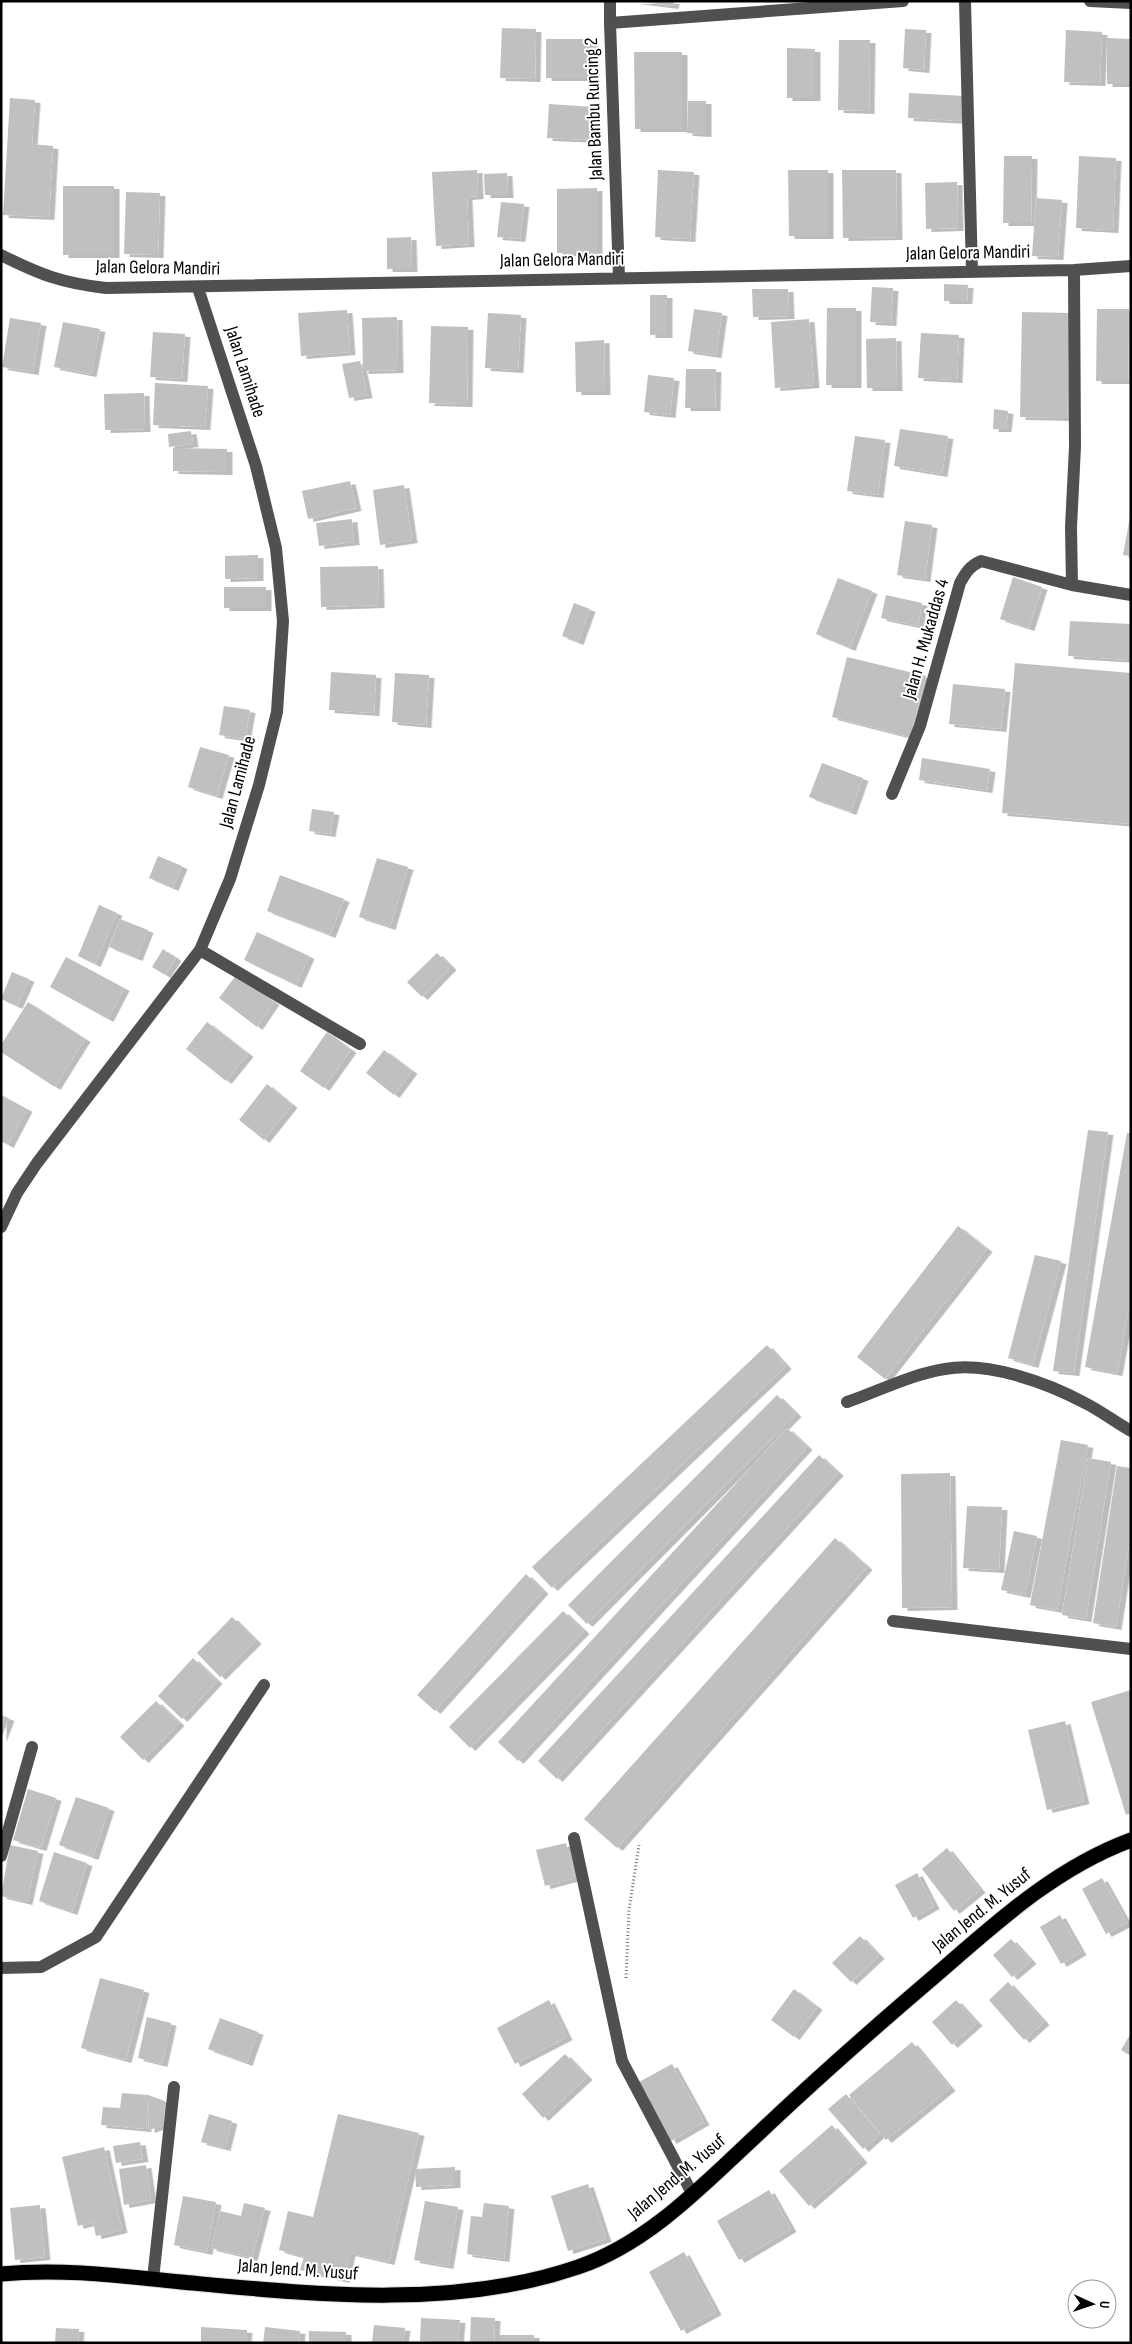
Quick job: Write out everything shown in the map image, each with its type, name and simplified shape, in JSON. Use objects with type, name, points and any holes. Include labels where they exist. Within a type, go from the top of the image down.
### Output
[{"type":"highway","name":"Jalan Jend. M. Yusuf","points":[[1,2274],[73,2272],[305,2294],[342,2295],[472,2290],[509,2286],[577,2268],[603,2258],[629,2243],[693,2195],[874,2028],[1052,1879],[1086,1859],[1131,1840]]},
{"type":"street","points":[[610,1],[610,23]]},
{"type":"street","name":"Jalan Bambu Runcing 2","points":[[619,278],[610,23],[903,1]]},
{"type":"street","points":[[965,1],[972,272]]},
{"type":"street","points":[[1090,1],[1131,3]]},
{"type":"street","name":"Jalan Gelora Mandiri","points":[[1,255],[37,274],[69,284],[106,288],[198,288],[1074,270],[1131,266]]},
{"type":"street","points":[[1072,585],[1071,527],[1075,447],[1074,270]]},
{"type":"street","name":"Jalan Lamihade","points":[[1,1227],[17,1193],[37,1162],[200,950],[230,879],[277,712],[283,621],[276,548],[256,466],[198,288]]},
{"type":"street","name":"Jalan H. Mukaddas 4","points":[[892,794],[920,726],[960,583],[966,570],[981,561],[1072,585],[1131,595]]},
{"type":"street","points":[[200,950],[360,1044]]},
{"type":"street","points":[[847,1402],[946,1368],[984,1369],[1006,1373],[1060,1392],[1086,1403],[1131,1431]]},
{"type":"street","points":[[893,1621],[1131,1649]]},
{"type":"street","points":[[1,1968],[41,1967],[96,1937],[264,1685]]},
{"type":"street","points":[[1,1856],[32,1748]]},
{"type":"street","points":[[574,1838],[622,2061],[693,2195]]},
{"type":"street","points":[[152,2279],[174,2087]]},
{"type":"path","points":[[626,1986],[630,1910],[639,1845]]},
{"type":"building","points":[[634,1],[674,1],[673,6]]},
{"type":"building","points":[[502,28],[536,29],[535,79],[500,78]]},
{"type":"building","points":[[905,29],[926,30],[924,70],[903,68]]},
{"type":"building","points":[[1066,30],[1102,32],[1100,83],[1064,82]]},
{"type":"building","points":[[1107,38],[1131,39],[1131,84],[1107,84]]},
{"type":"building","points":[[546,39],[593,39],[594,78],[546,78]]},
{"type":"building","points":[[839,40],[870,40],[869,111],[838,110]]},
{"type":"building","points":[[787,48],[815,49],[815,98],[787,98]]},
{"type":"building","points":[[634,52],[682,52],[682,129],[635,129]]},
{"type":"building","points":[[909,93],[965,96],[963,121],[908,118]]},
{"type":"building","points":[[10,98],[35,100],[32,144],[53,146],[49,217],[3,215]]},
{"type":"building","points":[[688,101],[706,101],[706,134],[687,133]]},
{"type":"building","points":[[549,104],[594,107],[593,140],[547,138]]},
{"type":"building","points":[[1004,156],[1032,156],[1031,223],[1003,223]]},
{"type":"building","points":[[1079,156],[1116,158],[1113,230],[1076,228]]},
{"type":"building","points":[[477,170],[478,196],[467,197],[469,244],[436,246],[432,172]]},
{"type":"building","points":[[658,170],[694,172],[690,239],[655,237]]},
{"type":"building","points":[[788,170],[828,170],[828,236],[789,236]]},
{"type":"building","points":[[842,170],[896,170],[897,237],[843,238]]},
{"type":"building","points":[[507,173],[508,195],[485,195],[484,174]]},
{"type":"building","points":[[957,182],[958,228],[926,229],[925,183]]},
{"type":"building","points":[[63,186],[114,186],[114,255],[63,255]]},
{"type":"building","points":[[597,188],[597,253],[557,253],[557,189]]},
{"type":"building","points":[[126,192],[160,193],[158,255],[124,254]]},
{"type":"building","points":[[1036,198],[1062,200],[1058,257],[1032,256]]},
{"type":"building","points":[[501,202],[524,204],[520,239],[497,237]]},
{"type":"building","points":[[411,237],[412,269],[387,269],[387,238]]},
{"type":"building","points":[[944,284],[968,285],[967,301],[944,301]]},
{"type":"building","points":[[872,287],[893,288],[891,323],[870,322]]},
{"type":"building","points":[[752,289],[788,289],[789,316],[753,317]]},
{"type":"building","points":[[650,295],[667,295],[667,335],[650,335]]},
{"type":"building","points":[[827,308],[856,308],[856,385],[826,385]]},
{"type":"building","points":[[694,309],[722,313],[716,355],[688,351]]},
{"type":"building","points":[[1097,309],[1129,309],[1128,381],[1096,381]]},
{"type":"building","points":[[347,310],[350,352],[301,356],[298,313]]},
{"type":"building","points":[[1022,312],[1070,313],[1067,418],[1020,417]]},
{"type":"building","points":[[488,313],[521,315],[518,370],[485,368]]},
{"type":"building","points":[[397,317],[398,370],[363,371],[362,318]]},
{"type":"building","points":[[10,318],[41,323],[33,372],[2,367]]},
{"type":"building","points":[[809,319],[814,385],[775,388],[771,322]]},
{"type":"building","points":[[63,322],[100,329],[91,374],[54,367]]},
{"type":"building","points":[[431,326],[468,327],[467,404],[429,403]]},
{"type":"building","points":[[153,332],[185,334],[182,379],[150,377]]},
{"type":"building","points":[[921,333],[959,335],[957,380],[918,378]]},
{"type":"building","points":[[896,338],[897,388],[867,388],[866,339]]},
{"type":"building","points":[[604,340],[605,392],[576,392],[575,342]]},
{"type":"building","points":[[360,361],[367,395],[349,398],[342,364]]},
{"type":"building","points":[[686,369],[716,369],[715,408],[685,408]]},
{"type":"building","points":[[648,375],[674,378],[670,415],[644,412]]},
{"type":"building","points":[[155,383],[208,386],[205,427],[153,425]]},
{"type":"building","points":[[144,393],[145,429],[105,430],[104,394]]},
{"type":"building","points":[[994,409],[1008,411],[1006,429],[993,429]]},
{"type":"building","points":[[900,429],[948,436],[942,474],[894,466]]},
{"type":"building","points":[[191,431],[193,444],[169,447],[168,434]]},
{"type":"building","points":[[855,436],[885,440],[878,495],[847,491]]},
{"type":"building","points":[[173,448],[227,449],[227,472],[173,471]]},
{"type":"building","points":[[350,481],[356,508],[308,519],[302,491]]},
{"type":"building","points":[[404,485],[412,540],[380,545],[373,490]]},
{"type":"building","points":[[1131,518],[1131,556],[1123,555]]},
{"type":"building","points":[[352,519],[354,542],[319,546],[316,523]]},
{"type":"building","points":[[905,521],[932,525],[925,579],[897,575]]},
{"type":"building","points":[[258,555],[258,578],[225,579],[225,556]]},
{"type":"building","points":[[378,566],[379,605],[321,607],[320,567]]},
{"type":"building","points":[[1013,577],[1042,587],[1029,628],[1000,619]]},
{"type":"building","points":[[838,578],[872,591],[850,648],[816,634]]},
{"type":"building","points":[[224,587],[266,587],[266,608],[224,608]]},
{"type":"building","points":[[886,595],[922,603],[918,626],[881,618]]},
{"type":"building","points":[[574,603],[590,609],[578,642],[562,636]]},
{"type":"building","points":[[1070,621],[1131,624],[1131,660],[1068,656]]},
{"type":"building","points":[[847,657],[926,676],[910,737],[832,717]]},
{"type":"building","points":[[1015,663],[1131,673],[1131,824],[1002,813]]},
{"type":"building","points":[[331,672],[376,675],[374,713],[329,710]]},
{"type":"building","points":[[395,673],[429,675],[426,725],[392,722]]},
{"type":"building","points":[[953,684],[1005,689],[1001,729],[949,724]]},
{"type":"building","points":[[224,706],[250,710],[245,739],[219,735]]},
{"type":"building","points":[[200,747],[229,755],[217,796],[188,787]]},
{"type":"building","points":[[922,758],[990,769],[987,790],[919,780]]},
{"type":"building","points":[[822,763],[863,778],[851,812],[809,797]]},
{"type":"building","points":[[312,809],[334,812],[330,834],[309,831]]},
{"type":"building","points":[[158,856],[182,866],[173,888],[149,878]]},
{"type":"building","points":[[377,858],[408,867],[390,927],[359,917]]},
{"type":"building","points":[[280,875],[344,899],[330,935],[267,911]]},
{"type":"building","points":[[99,905],[117,913],[95,964],[78,956]]},
{"type":"building","points":[[120,919],[148,930],[137,958],[109,947]]},
{"type":"building","points":[[257,932],[309,956],[296,985],[244,960]]},
{"type":"building","points":[[163,949],[176,958],[165,975],[152,967]]},
{"type":"building","points":[[437,953],[451,967],[422,997],[407,982]]},
{"type":"building","points":[[66,957],[124,988],[108,1019],[50,987]]},
{"type":"building","points":[[12,972],[29,979],[17,1006],[1,999]]},
{"type":"building","points":[[237,974],[274,1002],[257,1027],[219,998]]},
{"type":"building","points":[[28,1002],[85,1039],[55,1087],[1,1052],[1,1045]]},
{"type":"building","points":[[207,1022],[248,1054],[226,1081],[186,1049]]},
{"type":"building","points":[[327,1032],[351,1050],[324,1088],[300,1071]]},
{"type":"building","points":[[384,1050],[412,1071],[394,1095],[366,1073]]},
{"type":"building","points":[[267,1084],[292,1105],[264,1140],[239,1120]]},
{"type":"building","points":[[1,1095],[27,1109],[8,1145],[1,1141]]},
{"type":"building","points":[[1088,1130],[1108,1132],[1074,1373],[1053,1371]]},
{"type":"building","points":[[1127,1133],[1131,1133],[1131,1297],[1117,1373],[1085,1367]]},
{"type":"building","points":[[958,1226],[987,1249],[885,1379],[857,1357]]},
{"type":"building","points":[[1035,1255],[1061,1261],[1033,1365],[1008,1358]]},
{"type":"building","points":[[767,1345],[786,1366],[552,1588],[532,1567]]},
{"type":"building","points":[[777,1395],[796,1414],[587,1624],[568,1605]]},
{"type":"building","points":[[787,1428],[807,1447],[518,1761],[498,1742]]},
{"type":"building","points":[[1061,1440],[1088,1445],[1057,1610],[1030,1605]]},
{"type":"building","points":[[819,1455],[838,1473],[557,1779],[538,1761]]},
{"type":"building","points":[[1088,1458],[1111,1462],[1086,1619],[1062,1615]]},
{"type":"building","points":[[1117,1466],[1131,1468],[1131,1531],[1116,1627],[1093,1623]]},
{"type":"building","points":[[950,1473],[952,1607],[902,1608],[901,1474]]},
{"type":"building","points":[[967,1506],[1002,1507],[999,1570],[963,1568]]},
{"type":"building","points":[[1014,1531],[1037,1536],[1025,1595],[1001,1590]]},
{"type":"building","points":[[835,1538],[867,1567],[617,1848],[584,1819]]},
{"type":"building","points":[[526,1574],[543,1591],[435,1711],[417,1695]]},
{"type":"building","points":[[563,1611],[584,1631],[470,1748],[449,1727]]},
{"type":"building","points":[[232,1617],[256,1641],[220,1677],[197,1653]]},
{"type":"building","points":[[193,1658],[217,1681],[182,1719],[158,1696]]},
{"type":"building","points":[[1131,1690],[1131,1813],[1126,1815],[1091,1702]]},
{"type":"building","points":[[156,1701],[179,1723],[143,1760],[120,1737]]},
{"type":"building","points":[[1,1715],[9,1718],[1,1739]]},
{"type":"building","points":[[1065,1721],[1084,1801],[1047,1810],[1028,1730]]},
{"type":"building","points":[[28,1789],[56,1798],[41,1848],[13,1840]]},
{"type":"building","points":[[76,1797],[109,1808],[93,1857],[59,1845]]},
{"type":"building","points":[[566,1843],[575,1878],[545,1886],[536,1850]]},
{"type":"building","points":[[10,1845],[38,1851],[27,1902],[1,1896]]},
{"type":"building","points":[[947,1848],[980,1890],[954,1911],[922,1869]]},
{"type":"building","points":[[54,1852],[87,1863],[72,1912],[39,1901]]},
{"type":"building","points":[[917,1873],[934,1906],[913,1918],[895,1885]]},
{"type":"building","points":[[1102,1878],[1127,1923],[1106,1934],[1082,1889]]},
{"type":"building","points":[[1060,1915],[1081,1952],[1061,1964],[1040,1927]]},
{"type":"building","points":[[860,1936],[879,1956],[851,1982],[832,1963]]},
{"type":"building","points":[[1011,1939],[1031,1961],[1012,1977],[993,1955]]},
{"type":"building","points":[[100,1978],[144,1990],[126,2060],[81,2048]]},
{"type":"building","points":[[1008,1982],[1044,2022],[1024,2040],[989,2000]]},
{"type":"building","points":[[794,1989],[817,2007],[794,2037],[771,2020]]},
{"type":"building","points":[[549,2000],[567,2037],[515,2064],[497,2028]]},
{"type":"building","points":[[956,2000],[977,2023],[952,2045],[932,2022]]},
{"type":"building","points":[[147,2017],[171,2023],[162,2064],[138,2058]]},
{"type":"building","points":[[220,2018],[258,2032],[247,2063],[208,2049]]},
{"type":"building","points":[[1131,2033],[1131,2056],[1121,2050]]},
{"type":"building","points":[[912,2042],[950,2088],[886,2140],[849,2095]]},
{"type":"building","points":[[565,2054],[587,2077],[543,2118],[522,2094]]},
{"type":"building","points":[[672,2064],[704,2122],[671,2141],[639,2082]]},
{"type":"building","points":[[122,2093],[148,2095],[165,2101],[164,2125],[149,2130],[148,2098],[146,2129],[101,2125],[103,2107],[120,2108]]},
{"type":"building","points":[[846,2094],[880,2134],[863,2149],[828,2109]]},
{"type":"building","points":[[209,2114],[232,2121],[225,2148],[201,2142]]},
{"type":"building","points":[[338,2114],[419,2133],[389,2262],[350,2253],[344,2280],[300,2270],[304,2257],[279,2250],[288,2211],[313,2217]]},
{"type":"building","points":[[832,2125],[862,2160],[809,2206],[779,2171]]},
{"type":"building","points":[[140,2142],[143,2159],[116,2163],[113,2146]]},
{"type":"building","points":[[104,2147],[122,2230],[96,2236],[93,2222],[78,2226],[62,2157]]},
{"type":"building","points":[[146,2165],[151,2200],[124,2205],[119,2169]]},
{"type":"building","points":[[455,2167],[455,2185],[416,2187],[415,2169]]},
{"type":"building","points":[[588,2184],[606,2239],[568,2251],[551,2196]]},
{"type":"building","points":[[769,2190],[791,2229],[739,2260],[717,2221]]},
{"type":"building","points":[[183,2196],[216,2202],[207,2252],[174,2245]]},
{"type":"building","points":[[425,2201],[458,2207],[448,2266],[414,2260]]},
{"type":"building","points":[[244,2203],[265,2208],[252,2258],[211,2248],[220,2211],[241,2216]]},
{"type":"building","points":[[484,2203],[509,2206],[504,2259],[467,2254],[471,2216],[482,2217]]},
{"type":"building","points":[[40,2205],[45,2257],[15,2260],[10,2208]]},
{"type":"building","points":[[684,2252],[716,2312],[681,2331],[649,2272]]},
{"type":"building","points":[[471,2317],[495,2318],[494,2343],[470,2343]]},
{"type":"building","points":[[421,2318],[460,2320],[458,2343],[420,2341]]},
{"type":"building","points":[[374,2325],[405,2328],[403,2343],[372,2343]]},
{"type":"building","points":[[201,2327],[247,2330],[246,2343],[201,2343]]},
{"type":"building","points":[[265,2327],[300,2331],[299,2343],[263,2343]]},
{"type":"building","points":[[56,2328],[79,2329],[78,2343],[55,2343]]},
{"type":"building","points":[[309,2331],[346,2332],[346,2343],[309,2343]]},
{"type":"building","points":[[499,2335],[534,2335],[534,2343],[499,2343]]}]
